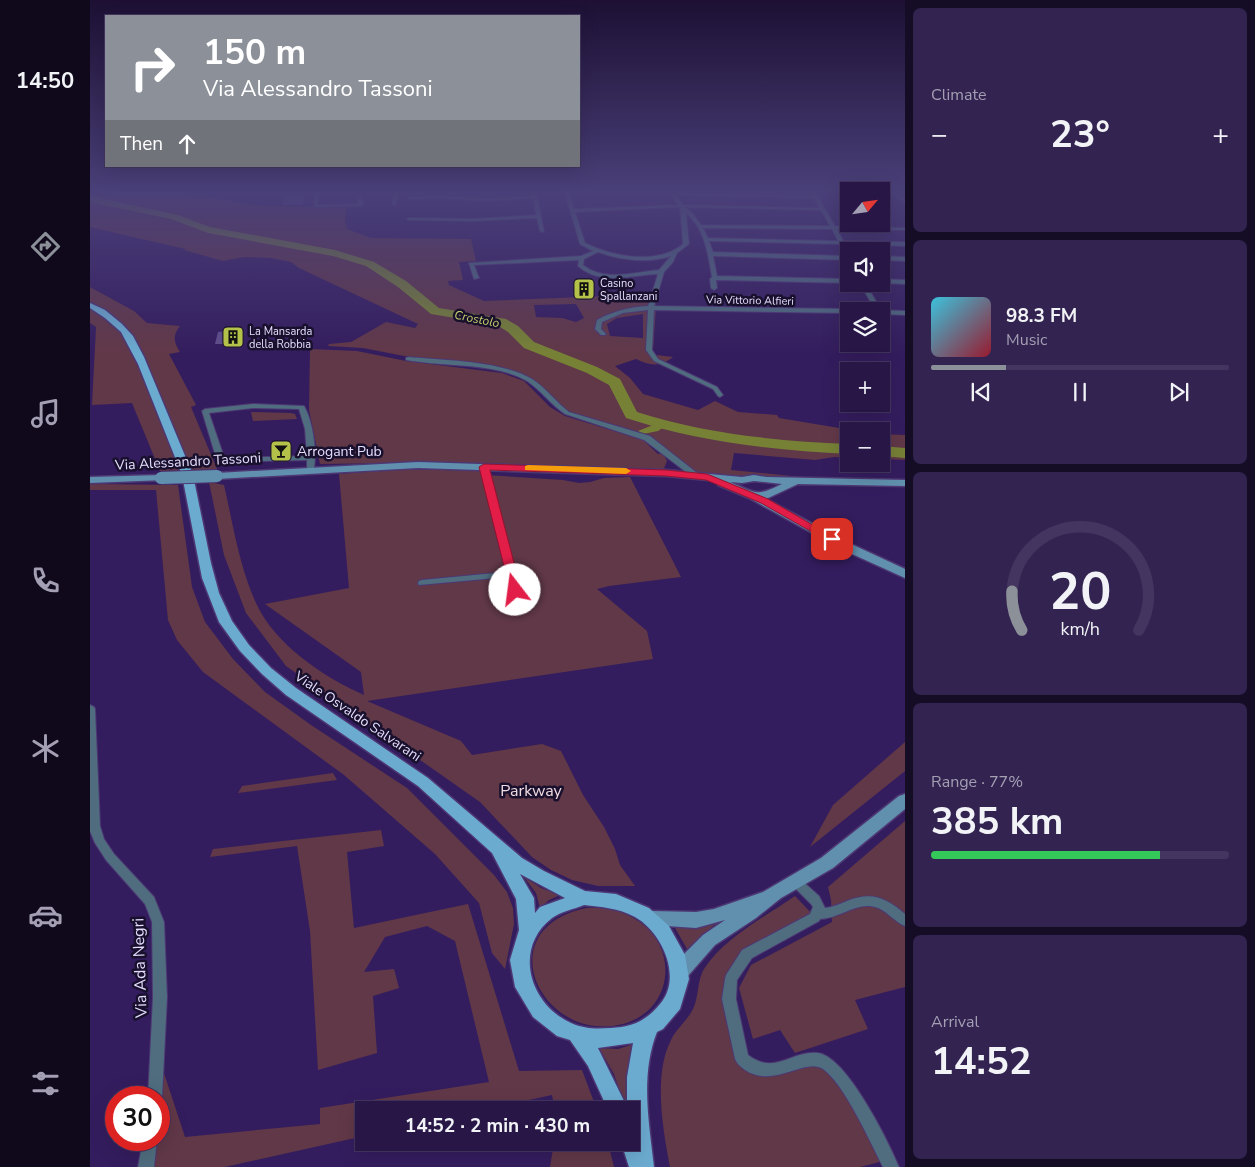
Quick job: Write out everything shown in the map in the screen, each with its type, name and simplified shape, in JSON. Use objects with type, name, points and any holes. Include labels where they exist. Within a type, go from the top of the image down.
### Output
[{"type":"main road","name":"Viale Osvaldo Salvarani","points":[[90,305],[117,324],[132,341],[189,478],[212,591],[218,607],[234,634],[257,662],[289,690],[423,782],[463,815],[496,847],[524,868],[551,884],[583,898]]},
{"type":"main road","name":"Viale Osvaldo Salvarani","points":[[496,847],[525,898],[528,931]]},
{"type":"main road","points":[[583,898],[606,898],[623,902],[652,918],[672,942],[680,971],[679,984],[672,1002],[660,1018],[650,1026],[639,1032],[615,1039],[578,1035],[549,1020],[529,998],[520,972],[519,959],[522,944],[528,931],[538,918],[551,908],[567,901],[583,898]]},
{"type":"main road","points":[[644,1167],[636,1098],[638,1064],[650,1026]]},
{"type":"main road","points":[[578,1035],[595,1060],[614,1101]]},
{"type":"main road","points":[[634,1151],[639,1167]]},
{"type":"street","points":[[586,244],[596,251],[635,257],[675,253],[686,244]]},
{"type":"street","points":[[707,244],[715,278],[713,279],[714,288]]},
{"type":"street","points":[[476,278],[471,264],[582,258],[596,251]]},
{"type":"street","points":[[675,253],[671,261],[661,272],[651,302],[649,350],[656,360],[715,388],[720,395]]},
{"type":"street","points":[[710,254],[840,257]]},
{"type":"street","points":[[582,258],[580,265],[586,272],[602,276],[661,272]]},
{"type":"street","points":[[890,258],[905,258]]},
{"type":"street","points":[[715,278],[840,281]]},
{"type":"street","points":[[890,281],[905,282]]},
{"type":"street","points":[[603,334],[598,329],[599,321],[609,315],[627,310],[652,308]]},
{"type":"street","name":"Via Vittorio Alfieri","points":[[652,308],[840,312]]},
{"type":"street","points":[[890,312],[905,313]]},
{"type":"street","points":[[408,359],[482,368],[522,377],[533,383],[555,406],[567,412],[647,438],[670,457],[702,476]]},
{"type":"street","points":[[253,406],[302,407],[311,448],[310,464],[224,460],[220,454],[205,411],[253,406]]},
{"type":"street","points":[[666,473],[670,457]]},
{"type":"street","name":"Via Alessandro Tassoni","points":[[90,480],[217,476],[310,464],[666,473],[702,476],[741,484],[753,496],[766,496],[775,491],[806,481]]},
{"type":"street","points":[[484,467],[515,590]]},
{"type":"street","name":"Via Alessandro Tassoni","points":[[741,484],[754,478],[766,480],[905,483]]},
{"type":"street","points":[[766,480],[772,484],[782,503],[806,524]]},
{"type":"street","points":[[753,496],[845,546],[905,574]]},
{"type":"street","points":[[422,583],[511,574]]},
{"type":"street","name":"Via Ada Negri","points":[[90,709],[94,826],[99,840],[110,858],[150,901],[158,922],[160,997],[156,1086]]},
{"type":"street","points":[[652,918],[696,920],[715,916],[775,893],[827,863],[905,800]]},
{"type":"street","points":[[795,882],[815,900],[819,907],[815,917],[747,954],[731,979],[729,999],[742,1060],[756,1069],[774,1070],[804,1061],[820,1060],[830,1065],[846,1084],[891,1167]]},
{"type":"street","points":[[680,971],[709,940],[750,913],[775,893]]},
{"type":"street","points":[[817,913],[828,915],[856,902],[876,900],[885,904],[905,921]]},
{"type":"street","points":[[146,1167],[148,1151]]},
{"type":"green space","points":[[165,244],[472,244],[476,261],[459,262],[463,280],[448,281],[449,285],[484,301],[657,294],[653,350],[656,355],[673,357],[660,364],[646,363],[636,359],[615,366],[630,378],[643,394],[698,410],[715,401],[738,412],[777,415],[779,418],[840,428],[840,457],[815,460],[734,453],[731,470],[802,477],[776,479],[757,475],[736,477],[698,473],[687,468],[656,441],[565,409],[533,381],[494,367],[404,356],[363,348],[328,346],[329,344],[351,342],[386,322],[415,328],[418,324],[299,268],[291,262],[271,258],[244,257],[223,261]],"holes":[[[576,304],[584,318],[576,322],[562,318],[536,317],[534,305]],[[643,314],[643,338],[610,336],[607,324],[617,318]]]},
{"type":"green space","points":[[90,287],[134,311],[147,323],[180,326],[175,339],[180,352],[169,354],[196,405],[191,407],[217,469],[160,471],[132,403],[92,405],[96,327],[90,323]]},
{"type":"green space","points":[[310,349],[357,351],[406,361],[502,373],[524,381],[550,407],[565,416],[643,440],[658,454],[663,453],[667,461],[663,471],[399,463],[320,464],[309,410]]},
{"type":"green space","points":[[251,412],[291,413],[295,414],[297,419],[253,421]]},
{"type":"green space","points":[[890,434],[905,435],[905,460],[890,459]]},
{"type":"green space","name":"Parkway","points":[[401,469],[485,471],[486,475],[563,480],[579,483],[604,478],[630,477],[681,577],[597,589],[647,631],[653,659],[367,701],[461,741],[472,755],[542,744],[561,751],[583,795],[604,827],[615,849],[620,865],[635,886],[598,886],[572,880],[551,870],[532,857],[480,802],[286,666],[246,613],[224,555],[209,482],[224,485],[245,574],[264,618],[288,646],[302,658],[333,679],[364,695],[361,672],[265,604],[349,588],[339,474]]},
{"type":"green space","points":[[90,484],[178,485],[192,587],[205,622],[233,659],[265,692],[311,725],[407,788],[494,875],[507,892],[513,908],[514,924],[505,969],[492,953],[479,903],[435,854],[344,775],[203,672],[177,640],[168,620],[156,490],[90,490]]},
{"type":"green space","points":[[905,742],[905,771],[810,847],[833,805]]},
{"type":"green space","points":[[333,773],[337,780],[238,793],[242,786]]},
{"type":"green space","points":[[905,821],[905,987],[855,1000],[868,1029],[795,1053],[780,1030],[753,1039],[739,988],[751,965],[832,922],[831,900],[828,887]]},
{"type":"green space","points":[[381,830],[384,846],[347,852],[354,928],[468,904],[519,1071],[582,1070],[594,1101],[553,1101],[552,1095],[524,1101],[366,1101],[489,1082],[455,941],[427,926],[385,937],[364,972],[394,969],[399,988],[373,996],[377,1053],[318,1070],[310,931],[297,846],[210,857],[213,849]]},
{"type":"green space","points":[[524,877],[541,888],[560,895],[549,900],[540,908],[536,893]]},
{"type":"green space","points":[[795,896],[815,917],[747,954],[731,979],[742,1059],[756,1069],[830,1065],[887,1160],[860,1167],[670,1167],[662,1120],[661,1086],[662,1069],[671,1040],[693,1009],[702,973],[713,958],[734,937]]},
{"type":"green space","points":[[587,908],[602,908],[629,915],[641,923],[653,935],[661,949],[665,964],[665,980],[660,994],[652,1007],[639,1017],[623,1024],[594,1026],[569,1018],[549,1002],[536,981],[532,959],[538,938],[556,920]]},
{"type":"green space","points":[[732,917],[713,926],[687,949],[674,926],[701,926]]},
{"type":"green space","points":[[634,1044],[631,1101],[623,1101],[614,1074],[599,1048],[618,1049]]},
{"type":"green space","points":[[157,1052],[168,1086],[158,1086]]},
{"type":"green space","points":[[170,1091],[185,1137],[320,1124],[320,1108],[355,1103],[355,1138],[225,1167],[146,1167],[148,1151],[170,1151]]},
{"type":"green space","points":[[553,1151],[610,1151],[614,1167],[550,1167]]},
{"type":"building","name":"La Mansarda della Robbia","points":[[241,329],[238,344],[215,344],[218,332]]},
{"type":"waterway","name":"Crostolo","points":[[288,244],[335,253],[370,264],[402,284],[435,311],[501,322],[513,329],[529,345],[592,370],[615,382],[631,415],[657,424],[711,436],[766,444],[840,449]]},
{"type":"waterway","points":[[643,431],[655,429],[663,424]]},
{"type":"waterway","name":"Crostolo","points":[[890,452],[905,453]]},
{"type":"slow traffic","points":[[528,468],[626,471]]},
{"type":"place","name":"Casino Spallanzani","points":[[584,289]]},
{"type":"place","name":"La Mansarda della Robbia","points":[[233,337]]},
{"type":"place","name":"Arrogant Pub","points":[[281,451]]},
{"type":"route","points":[[515,590],[484,467],[666,473],[707,477],[740,489],[746,494],[765,501],[832,539]]}]
